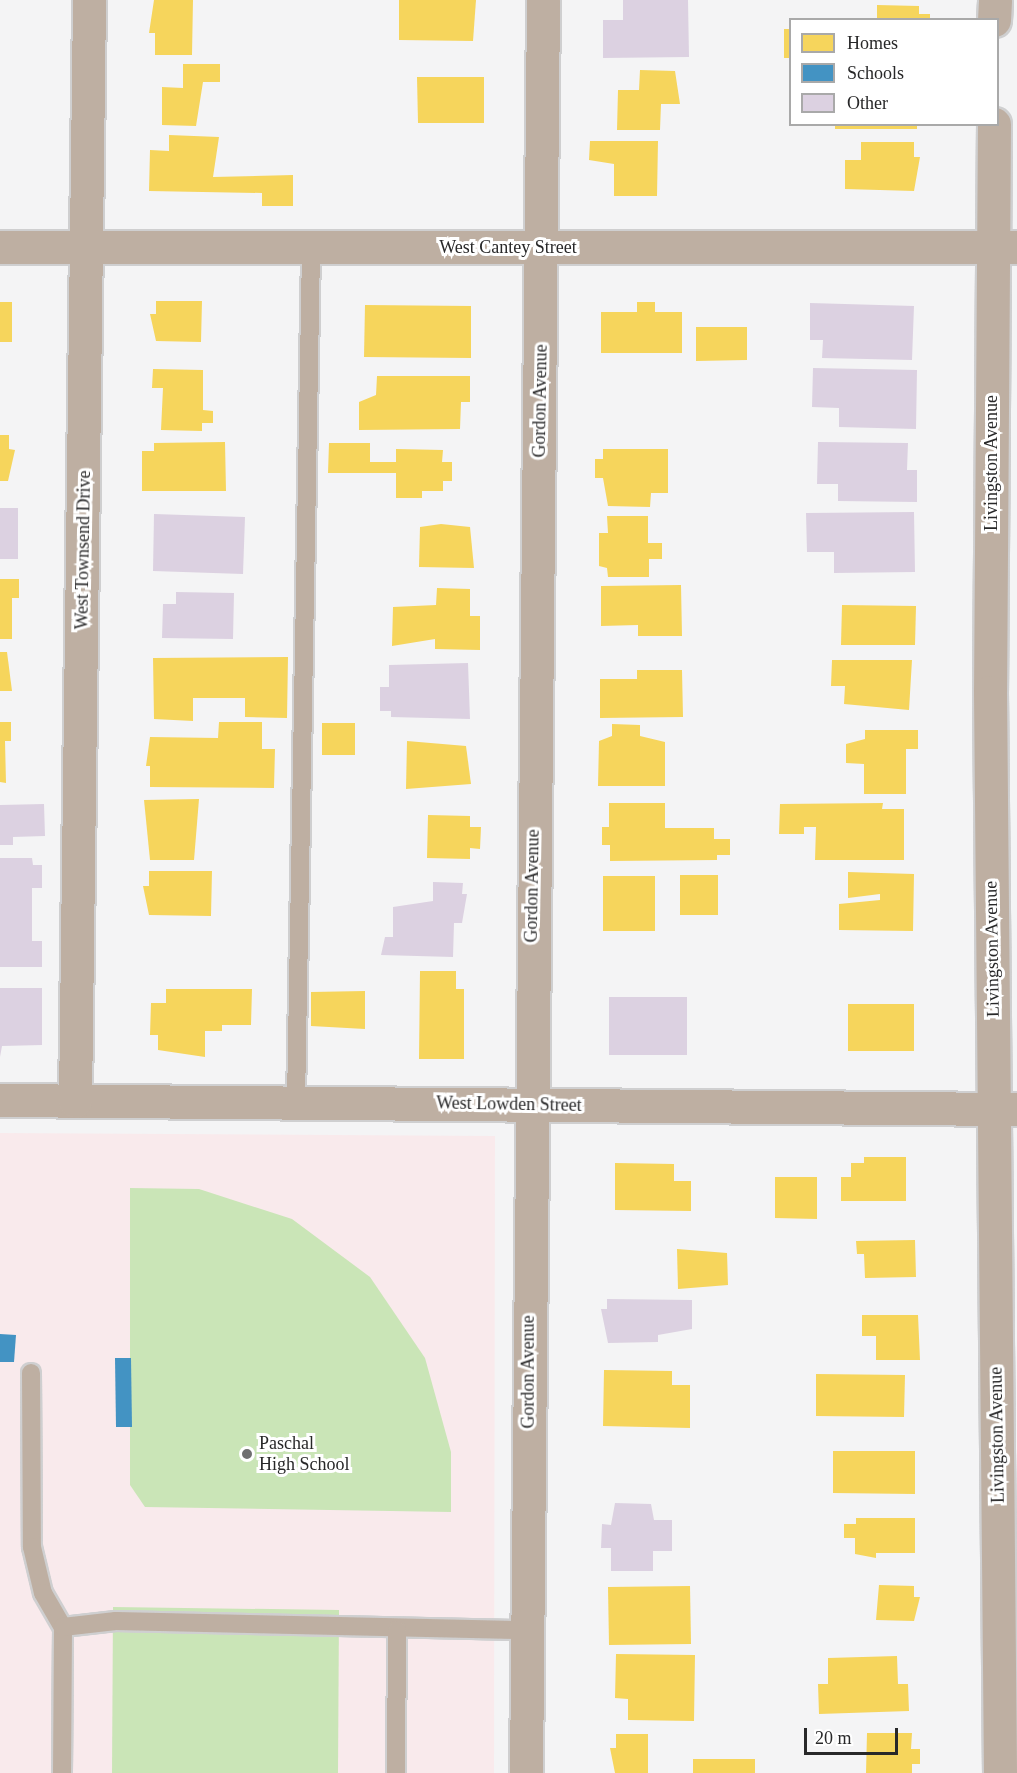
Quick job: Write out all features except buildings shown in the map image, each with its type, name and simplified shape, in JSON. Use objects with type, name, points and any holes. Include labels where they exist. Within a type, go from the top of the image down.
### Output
[{"type":"street","name":"West Townsend Drive","points":[[75,1101],[89,0]]},
{"type":"street","name":"Gordon Avenue","points":[[526,1773],[529,1104],[542,247],[543,0]]},
{"type":"street","points":[[994,0],[994,18]]},
{"type":"street","name":"Livingston Avenue","points":[[994,126],[1005,247],[1005,1109],[1000,1773]]},
{"type":"street","name":"West Cantey Street","points":[[0,247],[1005,247]]},
{"type":"street","name":"West Lowden Street","points":[[0,1100],[1005,1109]]},
{"type":"lane","points":[[296,1102],[311,247]]},
{"type":"lane","points":[[32,1373],[32,1547],[43,1593],[63,1627],[62,1773]]},
{"type":"lane","points":[[63,1627],[116,1621],[397,1630],[527,1630]]},
{"type":"lane","points":[[396,1773],[397,1630]]},
{"type":"shaded area","name":"Paschal High School","points":[[0,1133],[495,1136],[494,1773],[0,1773]]},
{"type":"green space","points":[[130,1188],[199,1189],[292,1219],[370,1277],[425,1358],[451,1452],[451,1512],[145,1507],[130,1485]]},
{"type":"green space","points":[[113,1607],[339,1610],[338,1773],[112,1773]]},
{"type":"place","name":"Paschal High School","points":[[247,1454]]}]
